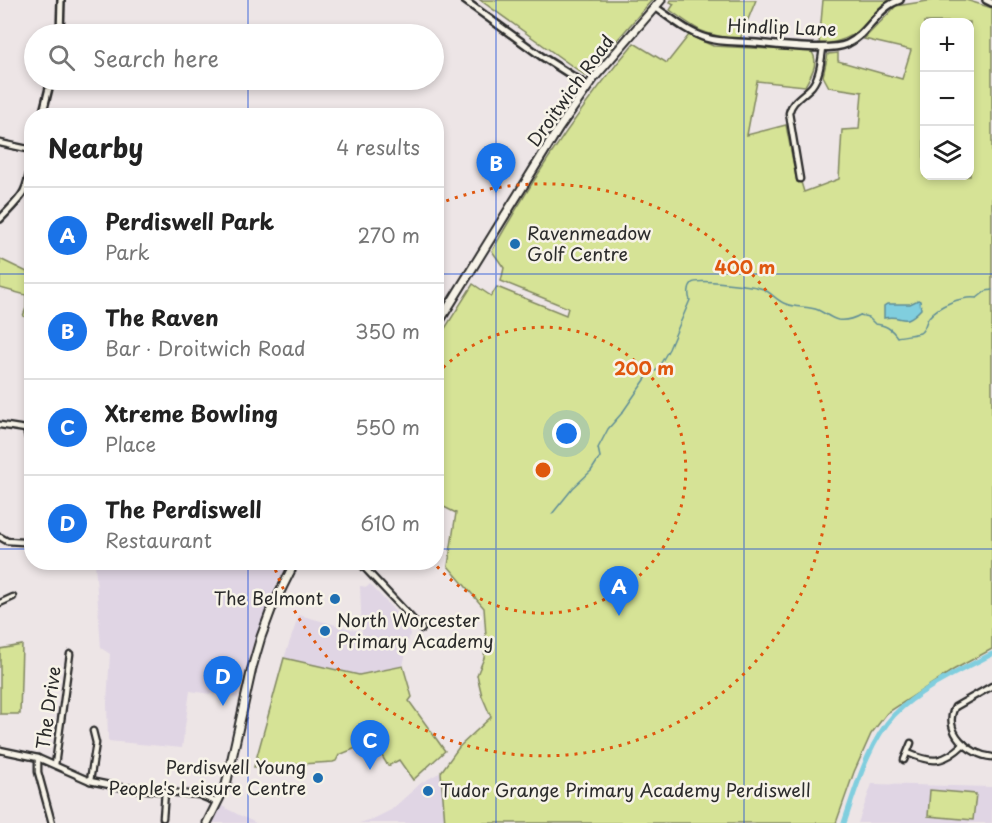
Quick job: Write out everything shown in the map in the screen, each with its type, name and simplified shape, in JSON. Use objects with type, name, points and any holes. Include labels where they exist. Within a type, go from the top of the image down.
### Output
[{"type":"main road","name":"Droitwich Road","points":[[444,314],[558,128],[588,86],[661,0]]},
{"type":"main road","points":[[207,823],[226,784],[261,637],[271,610],[291,570]]},
{"type":"street","points":[[60,24],[61,0]]},
{"type":"street","points":[[464,0],[541,56],[588,86]]},
{"type":"street","name":"Hindlip Lane","points":[[655,7],[690,32],[710,39],[823,48],[842,46],[853,41],[885,7],[900,0]]},
{"type":"street","points":[[986,0],[992,3]]},
{"type":"street","points":[[800,178],[789,113],[791,105],[812,86],[818,77],[823,48]]},
{"type":"street","points":[[44,108],[48,90]]},
{"type":"street","points":[[0,143],[24,148]]},
{"type":"street","points":[[0,219],[24,192]]},
{"type":"street","points":[[0,208],[6,213]]},
{"type":"street","points":[[0,425],[24,429]]},
{"type":"street","points":[[0,537],[7,541],[23,542]]},
{"type":"street","points":[[367,570],[422,628]]},
{"type":"street","points":[[0,603],[13,597]]},
{"type":"street","name":"The Drive","points":[[55,765],[70,654]]},
{"type":"street","points":[[992,686],[955,707],[951,727],[964,744],[979,754],[992,757]]},
{"type":"street","points":[[90,781],[96,743],[93,731]]},
{"type":"street","points":[[904,760],[911,744]]},
{"type":"street","points":[[908,753],[924,760],[939,760],[955,753],[964,744]]},
{"type":"street","points":[[0,750],[38,758],[90,781],[200,795],[216,802]]},
{"type":"street","points":[[38,758],[38,772],[52,823]]},
{"type":"street","points":[[163,818],[165,792]]},
{"type":"shaded area","points":[[95,570],[285,570],[276,585],[255,638],[238,698],[190,691],[182,748],[108,741],[107,702],[110,654],[101,648]]},
{"type":"shaded area","name":"North Worcester Primary Academy","points":[[370,584],[411,629],[403,666],[359,675],[284,658],[299,615],[362,632],[360,586],[367,587]]},
{"type":"shaded area","name":"Tudor Grange Primary Academy Perdiswell","points":[[441,772],[445,823],[359,823],[391,810],[421,783]]},
{"type":"shaded area","points":[[872,784],[992,787],[992,823],[858,823]]},
{"type":"shaded area","points":[[220,805],[237,814],[256,823],[212,823]]},
{"type":"green space","points":[[480,0],[652,0],[586,76]]},
{"type":"green space","points":[[671,0],[756,0],[740,39],[718,36],[695,28],[670,10],[674,4],[670,2]]},
{"type":"green space","points":[[823,0],[890,0],[855,33],[840,40],[819,45]]},
{"type":"green space","points":[[934,0],[966,0],[992,8],[992,649],[953,670],[887,713],[871,734],[854,772],[836,823],[445,823],[441,772],[459,747],[491,717],[482,696],[477,675],[484,658],[486,636],[484,608],[448,566],[456,513],[444,507],[444,330],[473,284],[491,296],[497,287],[566,315],[568,308],[501,281],[504,268],[492,251],[524,197],[595,92],[634,43],[667,63],[689,35],[713,46],[811,51],[815,64],[805,86],[757,81],[747,135],[786,125],[797,182],[801,182],[804,192],[839,179],[842,130],[859,129],[862,92],[829,87],[823,76],[828,54],[838,53],[838,61],[902,79],[911,50],[864,39],[896,6]]},
{"type":"green space","points":[[0,259],[24,271],[24,294],[0,288]]},
{"type":"green space","points":[[22,645],[20,714],[0,714],[0,649]]},
{"type":"green space","points":[[284,658],[359,675],[403,666],[412,697],[409,701],[445,751],[413,780],[399,760],[388,766],[373,741],[339,755],[333,762],[254,767]]},
{"type":"green space","points":[[930,790],[976,794],[973,820],[928,816]]},
{"type":"water","points":[[918,300],[921,309],[910,318],[884,318],[884,306],[887,304],[910,304]]},
{"type":"waterway","points":[[552,514],[573,488],[591,471],[600,457],[598,448],[608,429],[649,374],[657,370],[669,349],[690,300],[689,291],[692,283],[714,282],[758,287],[786,304],[821,311],[838,320],[860,315],[868,317],[875,324],[890,329],[897,337],[920,333],[929,317],[945,305],[965,298],[977,298],[986,291],[992,290]]},
{"type":"waterway","points":[[844,823],[870,752],[894,715],[927,689],[992,654]]},
{"type":"place","name":"The Raven","points":[[496,193]]},
{"type":"place","name":"Ravenmeadow Golf Centre","points":[[515,244]]},
{"type":"place","name":"The Belmont","points":[[335,599]]},
{"type":"place","name":"Perdiswell Park","points":[[619,616]]},
{"type":"place","name":"North Worcester Primary Academy","points":[[325,631]]},
{"type":"place","name":"The Perdiswell","points":[[223,706]]},
{"type":"place","name":"Xtreme Bowling","points":[[370,770]]},
{"type":"place","name":"Perdiswell Young People's Leisure Centre","points":[[318,778]]},
{"type":"place","name":"Tudor Grange Primary Academy Perdiswell","points":[[428,791]]}]
